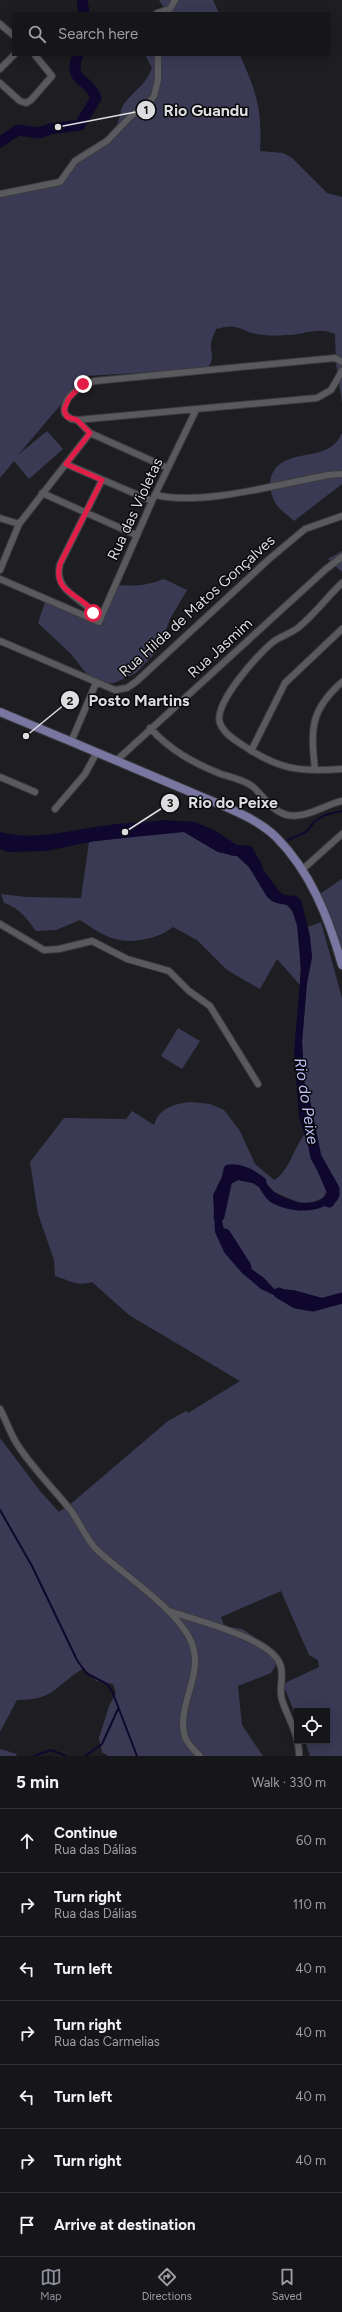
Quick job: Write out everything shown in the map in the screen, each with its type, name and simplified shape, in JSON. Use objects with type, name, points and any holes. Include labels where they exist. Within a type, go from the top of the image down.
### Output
[{"type":"main road","points":[[0,712],[117,760],[256,822],[275,836],[303,869],[315,891],[342,965]]},
{"type":"street","points":[[160,12],[170,8],[175,0]]},
{"type":"street","points":[[0,24],[12,34]]},
{"type":"street","points":[[0,69],[13,56]]},
{"type":"street","points":[[0,83],[20,101],[26,103],[31,100],[52,76],[36,56]]},
{"type":"street","points":[[0,194],[60,182],[75,161],[107,141],[126,121],[147,105],[154,96],[158,80],[158,56]]},
{"type":"street","points":[[342,362],[335,358],[87,382],[78,388],[65,406],[64,410],[67,417],[77,420],[196,410],[321,397],[331,390],[342,371]]},
{"type":"street","name":"Rua das Violetas","points":[[92,618],[99,622],[136,535],[196,410]]},
{"type":"street","points":[[77,420],[90,433],[168,468]]},
{"type":"street","points":[[0,570],[19,524],[90,433]]},
{"type":"street","points":[[66,464],[152,501]]},
{"type":"street","points":[[155,495],[168,498],[192,498],[328,475],[342,474]]},
{"type":"street","points":[[92,618],[91,610],[65,588],[58,576],[60,564],[102,480]]},
{"type":"street","points":[[42,493],[136,535]]},
{"type":"street","name":"Rua Hilda de Matos Gonçalves","points":[[0,641],[96,683],[115,690],[127,688],[177,646],[268,560],[305,529],[342,516]]},
{"type":"street","points":[[0,518],[19,524]]},
{"type":"street","name":"Rua Jasmim","points":[[117,760],[150,728],[326,568],[342,557]]},
{"type":"street","points":[[0,579],[92,618]]},
{"type":"street","points":[[342,583],[298,628],[278,639],[264,651],[226,697],[219,715],[220,723],[236,740],[251,751],[284,768],[315,770],[342,769]]},
{"type":"street","points":[[251,751],[285,682],[342,629]]},
{"type":"street","points":[[315,770],[312,733],[314,720],[326,699],[342,682]]},
{"type":"street","points":[[71,742],[96,683]]},
{"type":"street","points":[[150,728],[168,747],[180,755],[209,769],[248,784],[272,806],[286,814],[304,814],[342,801]]},
{"type":"street","points":[[55,810],[85,774],[97,752]]},
{"type":"street","points":[[0,777],[35,792]]},
{"type":"street","points":[[303,869],[342,834]]},
{"type":"street","points":[[0,924],[44,950],[59,949],[92,941],[127,959],[172,973],[189,991],[210,1006],[258,1084]]},
{"type":"street","points":[[0,1409],[17,1444],[36,1471],[72,1512],[96,1548],[168,1610],[183,1628],[195,1651],[195,1673],[186,1713],[184,1730],[190,1746],[200,1756]]},
{"type":"street","points":[[168,1610],[256,1641],[272,1651],[281,1665],[283,1676],[280,1688],[282,1699],[295,1736],[299,1756]]},
{"type":"shaded area","points":[[159,0],[213,0],[219,12],[162,12],[164,8]]},
{"type":"shaded area","points":[[146,56],[240,56],[251,80],[257,102],[260,123],[260,151],[283,153],[291,157],[327,193],[342,197],[342,403],[336,363],[335,334],[317,331],[292,335],[269,336],[252,333],[235,327],[222,327],[216,329],[212,339],[212,360],[206,369],[85,376],[18,455],[47,431],[63,449],[29,479],[14,461],[0,478],[0,190],[57,182],[65,174],[72,159],[92,150],[110,136],[118,122],[124,104],[147,79],[152,68]]},
{"type":"shaded area","points":[[342,433],[342,484],[294,521],[282,511],[273,498],[270,485],[273,473],[276,468],[287,460],[325,450],[332,446],[338,441]]},
{"type":"shaded area","points":[[342,551],[342,572],[328,559]]},
{"type":"shaded area","points":[[164,579],[187,590],[170,619],[158,650],[136,673],[114,683],[103,683],[90,678],[71,654],[38,623],[45,602],[97,623],[112,584],[138,585]]},
{"type":"shaded area","points":[[163,820],[195,822],[216,831],[253,856],[279,891],[284,895],[296,896],[301,900],[310,936],[312,957],[307,983],[302,1042],[307,1126],[313,1145],[336,1193],[332,1200],[325,1206],[317,1209],[288,1209],[272,1203],[265,1197],[257,1184],[238,1180],[225,1187],[220,1212],[224,1232],[242,1262],[264,1278],[274,1289],[293,1290],[322,1298],[342,1295],[342,1302],[335,1302],[321,1308],[280,1298],[261,1289],[242,1273],[224,1252],[215,1232],[213,1195],[227,1168],[257,1175],[262,1178],[273,1191],[293,1201],[309,1203],[316,1202],[327,1193],[315,1165],[299,1118],[294,1053],[301,969],[297,925],[292,910],[287,905],[276,903],[267,897],[249,867],[237,856],[218,852],[184,832],[95,841],[46,851],[8,852],[0,849],[0,832],[28,836],[42,835],[117,824]]},
{"type":"shaded area","points":[[169,832],[184,832],[218,852],[237,856],[249,867],[271,901],[288,906],[293,912],[296,921],[300,944],[300,985],[277,959],[260,989],[227,970],[197,940],[173,927],[153,937],[130,941],[105,935],[80,920],[56,930],[36,931],[19,911],[4,903],[1,894],[26,897],[81,898],[89,842]]},
{"type":"shaded area","points":[[342,879],[342,961],[321,893]]},
{"type":"shaded area","points":[[321,922],[342,998],[342,1295],[322,1298],[293,1290],[274,1289],[251,1270],[240,1259],[230,1241],[223,1226],[221,1212],[225,1187],[238,1180],[257,1184],[263,1193],[299,1211],[336,1192],[313,1145],[307,1126],[302,1042],[307,983],[312,957],[308,927]]},
{"type":"shaded area","points":[[178,1028],[200,1041],[182,1069],[161,1056]]},
{"type":"shaded area","points":[[190,1102],[210,1104],[224,1110],[240,1131],[255,1164],[274,1180],[283,1172],[305,1134],[315,1165],[327,1190],[323,1198],[313,1202],[300,1203],[274,1192],[261,1177],[227,1168],[217,1186],[215,1232],[261,1289],[321,1308],[335,1302],[342,1302],[342,1756],[310,1756],[306,1744],[330,1744],[330,1708],[294,1708],[294,1712],[285,1689],[285,1683],[319,1667],[318,1660],[309,1655],[281,1591],[221,1617],[225,1628],[241,1629],[251,1634],[267,1650],[275,1661],[276,1665],[271,1673],[238,1686],[242,1725],[263,1756],[108,1756],[102,1752],[99,1738],[109,1706],[116,1693],[113,1684],[96,1681],[84,1668],[48,1694],[30,1699],[17,1700],[0,1732],[0,1438],[40,1491],[59,1512],[73,1502],[168,1421],[186,1411],[188,1413],[240,1381],[129,1315],[92,1282],[81,1284],[55,1276],[54,1260],[38,1214],[30,1162],[64,1118],[126,1119],[132,1111],[154,1125],[156,1119],[163,1111],[178,1104]]},
{"type":"shaded area","points":[[0,1749],[17,1754],[16,1756],[0,1756]]},
{"type":"waterway","points":[[82,0],[84,12]]},
{"type":"waterway","points":[[0,142],[18,130],[39,133],[50,129],[80,125],[96,98],[93,91],[80,79],[75,71],[75,64],[78,56]]},
{"type":"waterway","points":[[288,840],[306,832],[315,821],[325,815],[342,811]]},
{"type":"waterway","name":"Rio do Peixe","points":[[232,850],[248,851],[257,867]]},
{"type":"waterway","name":"Rio do Peixe","points":[[305,1103],[316,1157],[334,1189],[334,1195],[329,1202]]},
{"type":"waterway","name":"Rio do Peixe","points":[[219,1216],[229,1170],[242,1171],[261,1182]]},
{"type":"waterway","name":"Rio do Peixe","points":[[225,1234],[246,1267]]},
{"type":"waterway","name":"Rio do Peixe","points":[[279,1293],[296,1303],[313,1306],[342,1298]]},
{"type":"waterway","points":[[0,1510],[32,1566],[77,1660],[86,1673],[107,1684],[112,1691],[137,1756]]},
{"type":"waterway","points":[[85,1756],[102,1744],[118,1709]]},
{"type":"waterway","points":[[34,1756],[51,1750],[66,1756]]},
{"type":"place","name":"Rio Guandu","points":[[58,127]]},
{"type":"place","name":"Posto Martins","points":[[26,736]]},
{"type":"place","name":"Rio do Peixe","points":[[125,832]]},
{"type":"route","points":[[83,384],[69,398],[64,410],[67,417],[77,420],[90,433],[66,464],[102,480],[60,564],[58,576],[65,588],[93,613]]}]
